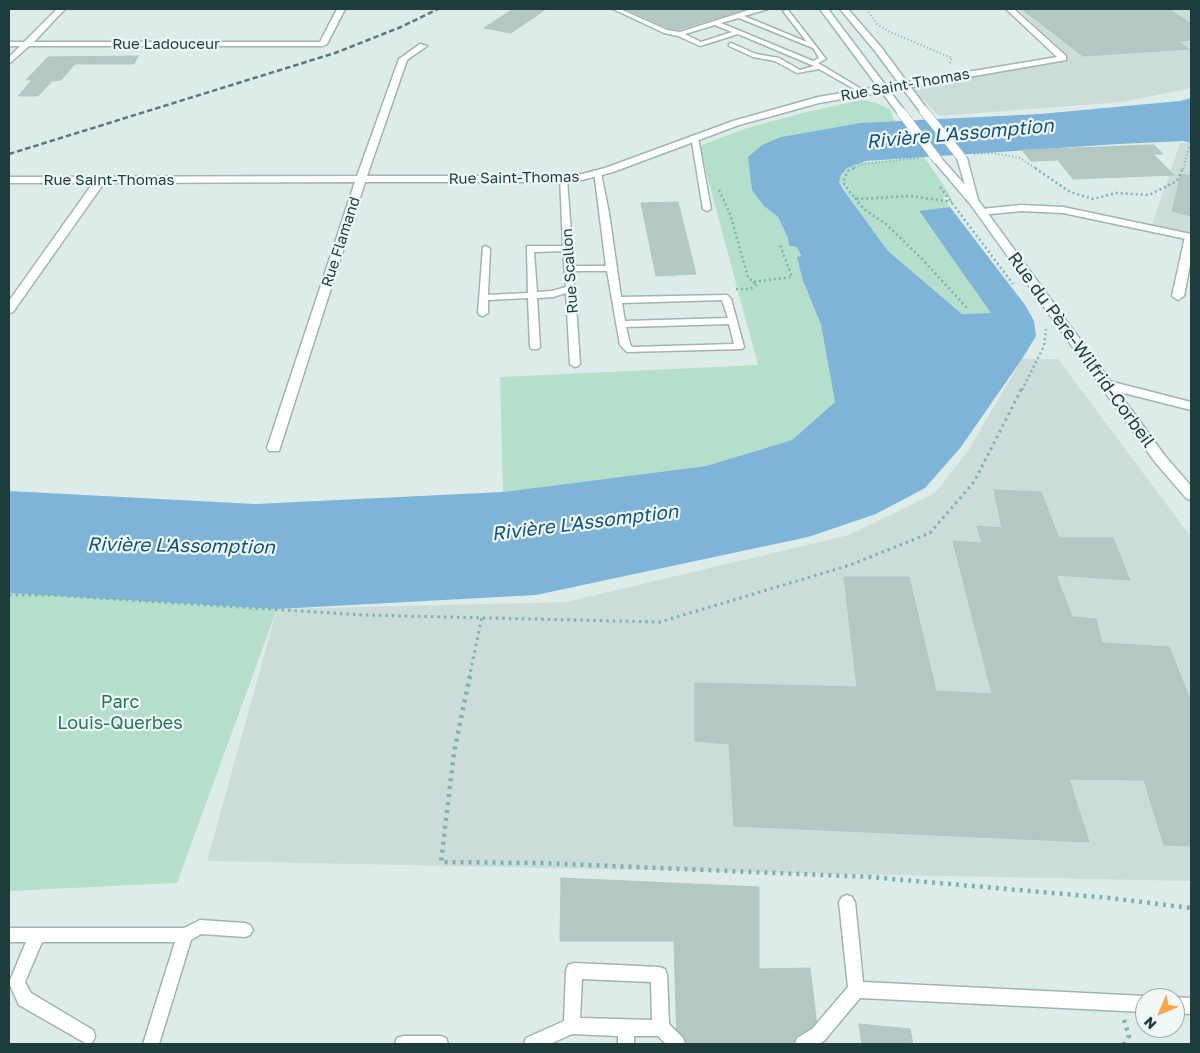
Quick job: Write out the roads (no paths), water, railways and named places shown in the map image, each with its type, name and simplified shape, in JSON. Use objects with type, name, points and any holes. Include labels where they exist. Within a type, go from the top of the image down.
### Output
[{"type":"street","points":[[9,62],[62,9]]},
{"type":"street","name":"Rue Ladouceur","points":[[9,44],[323,44],[341,9]]},
{"type":"street","name":"Rue du Père-Wilfrid-Corbeil","points":[[824,9],[933,158],[978,207],[1160,459],[1191,495]]},
{"type":"street","name":"Rue du Père-Wilfrid-Corbeil","points":[[844,9],[906,85],[924,111],[964,157],[978,207]]},
{"type":"street","name":"Rue Saint-Thomas","points":[[9,180],[563,179],[597,173],[736,123],[818,100],[1063,58],[1010,9]]},
{"type":"street","name":"Rue Flamand","points":[[274,448],[361,180],[403,59],[423,46]]},
{"type":"street","points":[[9,309],[100,181]]},
{"type":"street","points":[[978,207],[1070,211],[1191,237],[1178,296]]},
{"type":"street","points":[[9,291],[22,291]]},
{"type":"street","points":[[1105,384],[1191,406]]},
{"type":"lane","points":[[616,9],[666,32],[680,34],[700,44],[736,33]]},
{"type":"lane","points":[[680,34],[764,9]]},
{"type":"lane","points":[[786,11],[823,59],[813,63]]},
{"type":"lane","points":[[741,15],[815,47]]},
{"type":"lane","points":[[715,23],[813,63],[865,93]]},
{"type":"lane","points":[[731,45],[755,56],[776,59],[799,72],[820,67]]},
{"type":"lane","points":[[694,138],[707,210]]},
{"type":"lane","points":[[597,173],[625,345],[630,350],[739,347],[728,299],[724,297],[618,300]]},
{"type":"lane","name":"Rue Scallon","points":[[563,179],[576,364]]},
{"type":"lane","points":[[535,348],[530,249],[568,248]]},
{"type":"lane","points":[[483,312],[486,249]]},
{"type":"lane","points":[[570,269],[611,268]]},
{"type":"lane","points":[[484,298],[553,294],[572,288]]},
{"type":"lane","points":[[621,324],[733,320]]},
{"type":"lane","points":[[803,1044],[818,1035],[856,990],[846,902]]},
{"type":"lane","points":[[9,935],[185,935],[200,927],[245,930]]},
{"type":"lane","points":[[36,935],[17,983],[25,999],[87,1036]]},
{"type":"lane","points":[[151,1044],[185,935]]},
{"type":"lane","points":[[572,1026],[574,972],[659,975],[661,1028],[677,1044]]},
{"type":"lane","points":[[856,990],[1135,1004]]},
{"type":"lane","points":[[532,1044],[572,1026],[626,1036],[661,1028]]},
{"type":"lane","points":[[403,1044],[440,1044]]},
{"type":"water","name":"Rivière L'Assomption","points":[[1191,98],[1191,143],[1183,141],[1118,144],[866,161],[847,168],[841,175],[839,182],[843,189],[888,251],[962,314],[991,313],[919,211],[950,207],[1025,305],[1034,321],[1036,336],[961,447],[925,488],[876,514],[808,537],[536,595],[277,609],[9,593],[9,491],[255,504],[503,492],[706,466],[792,440],[835,402],[821,325],[802,278],[797,257],[801,256],[797,247],[789,246],[788,238],[778,217],[764,206],[752,190],[748,157],[762,145],[781,137],[860,123],[1040,114],[1180,101]]},
{"type":"railway","points":[[9,154],[335,53],[401,27],[438,9]]},
{"type":"park label","name":"Parc Louis-Querbes","points":[[120,712]]}]
